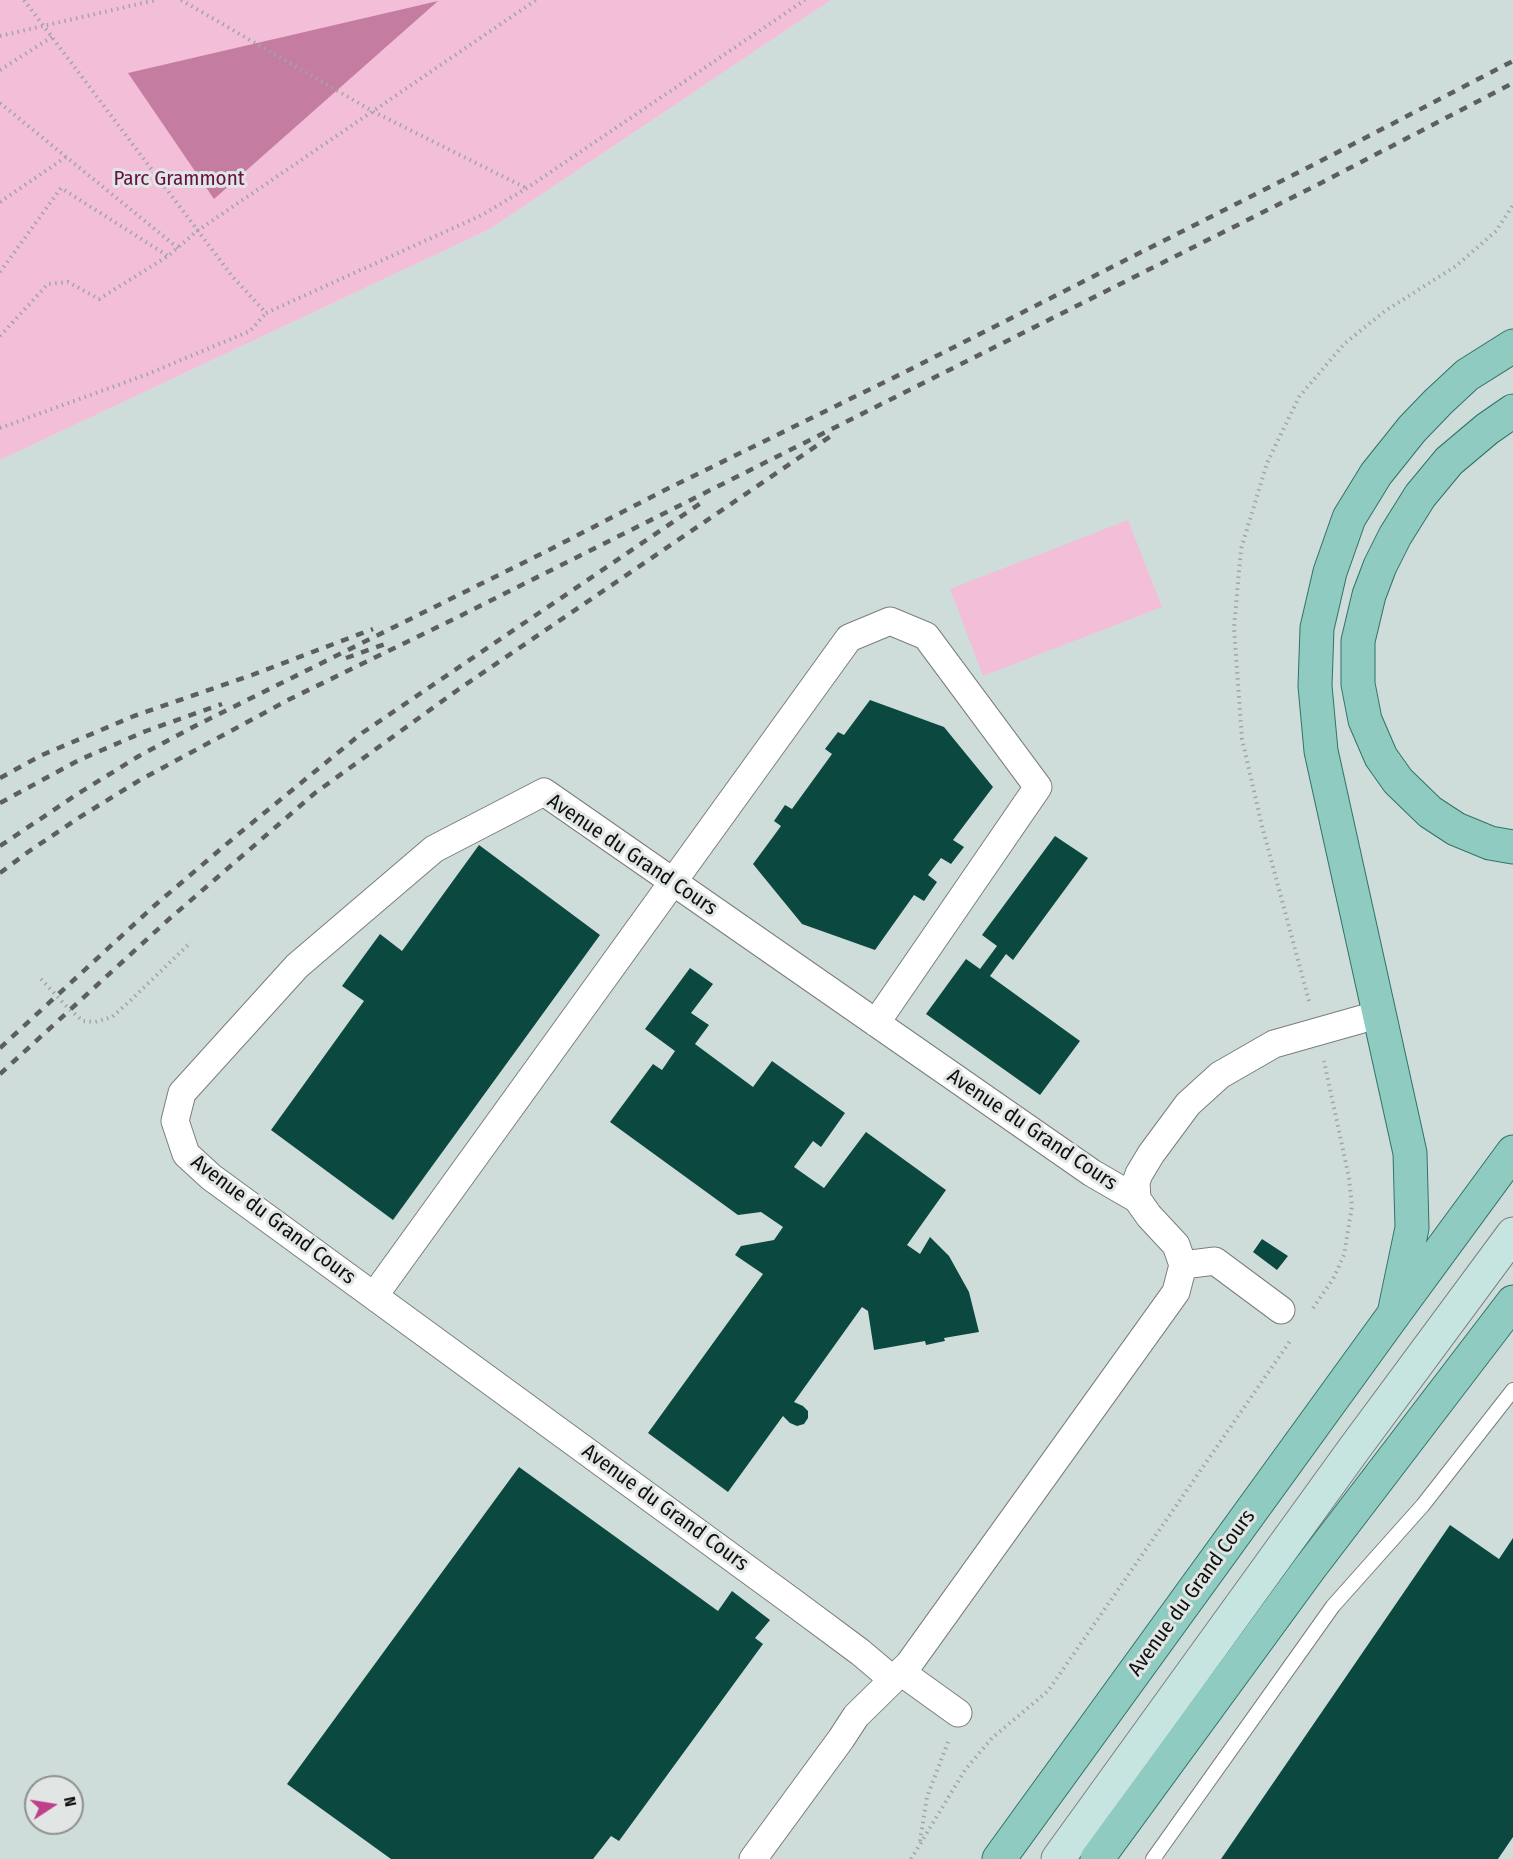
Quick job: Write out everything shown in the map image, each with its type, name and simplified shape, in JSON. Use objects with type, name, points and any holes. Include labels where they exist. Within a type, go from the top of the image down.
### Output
[{"type":"main road","points":[[1394,1314],[1412,1228],[1410,1153],[1336,828],[1321,752],[1315,687],[1317,628],[1330,572],[1349,518],[1376,474],[1412,429],[1438,402],[1467,375],[1513,346]]},
{"type":"main road","points":[[1513,411],[1487,429],[1449,461],[1420,496],[1395,536],[1369,595],[1358,641],[1358,684],[1365,720],[1381,757],[1398,781],[1430,813],[1456,829],[1490,843],[1513,847]]},
{"type":"main road","name":"Avenue du Grand Cours","points":[[999,1859],[1513,1152]]},
{"type":"main road","points":[[1058,1859],[1347,1458],[1513,1234]]},
{"type":"main road","points":[[1097,1859],[1309,1569],[1513,1302]]},
{"type":"street","points":[[374,1296],[849,638],[890,621],[926,636],[1038,788],[876,1023]]},
{"type":"street","name":"Avenue du Grand Cours","points":[[958,1713],[896,1676],[841,1638],[211,1177],[186,1154],[175,1121],[182,1094],[297,966],[435,849],[544,792],[1092,1173],[1137,1199],[1149,1216],[1176,1245],[1183,1265]]},
{"type":"street","points":[[1137,1199],[1138,1174],[1151,1154],[1188,1104],[1220,1075],[1274,1044],[1380,1014]]},
{"type":"street","points":[[753,1859],[856,1716],[909,1664],[1176,1292],[1183,1265],[1215,1261],[1281,1310]]},
{"type":"lane","points":[[1153,1859],[1333,1606],[1423,1505],[1513,1390]]},
{"type":"path","points":[[24,0],[197,231],[232,276],[266,313]]},
{"type":"path","points":[[0,36],[156,0]]},
{"type":"path","points":[[181,0],[374,112],[527,188]]},
{"type":"path","points":[[0,336],[48,284],[68,282],[99,299],[168,256],[197,231],[536,0]]},
{"type":"path","points":[[0,428],[148,374],[250,331],[266,313],[482,215],[527,188],[805,0]]},
{"type":"path","points":[[0,70],[52,37]]},
{"type":"path","points":[[0,103],[178,248]]},
{"type":"path","points":[[0,202],[66,157]]},
{"type":"path","points":[[0,272],[61,188],[168,256]]},
{"type":"path","points":[[41,979],[83,1021],[95,1022],[112,1017],[191,942]]},
{"type":"path","points":[[1313,1309],[1333,1279],[1344,1256],[1352,1206],[1349,1178],[1322,1052]]},
{"type":"path","points":[[911,1859],[965,1770],[992,1738],[1048,1691],[1292,1338]]},
{"type":"path","points":[[920,1845],[927,1797],[958,1713]]},
{"type":"shaded area","points":[[831,0],[1513,0],[1513,1859],[0,1859],[0,460],[490,229]]},
{"type":"shaded area","points":[[438,1],[214,199],[128,73]]},
{"type":"green space","name":"Parc Grammont","points":[[0,0],[831,0],[490,229],[0,460]]},
{"type":"green space","points":[[1128,520],[1162,607],[983,676],[950,589]]},
{"type":"building","points":[[870,700],[944,727],[993,787],[953,840],[964,847],[951,864],[941,858],[928,875],[937,882],[924,901],[914,895],[875,950],[802,924],[753,864],[781,826],[774,821],[785,805],[792,809],[832,754],[825,749],[838,732],[844,735]]},
{"type":"building","points":[[1055,836],[1088,858],[1013,960],[1006,954],[990,976],[1080,1041],[1040,1095],[926,1014],[966,959],[980,969],[997,946],[982,935]]},
{"type":"building","points":[[479,845],[600,935],[393,1220],[271,1130],[364,1001],[342,986],[380,934],[402,951]]},
{"type":"building","points":[[690,968],[713,984],[691,1013],[709,1025],[695,1044],[753,1087],[772,1061],[845,1113],[821,1147],[813,1141],[794,1167],[824,1188],[866,1132],[946,1190],[907,1245],[920,1254],[930,1237],[949,1256],[969,1292],[979,1332],[944,1338],[945,1341],[926,1345],[925,1341],[874,1350],[868,1311],[862,1307],[794,1402],[808,1411],[808,1418],[804,1424],[797,1426],[783,1416],[728,1492],[648,1433],[763,1274],[735,1255],[741,1246],[774,1240],[783,1227],[761,1212],[738,1215],[610,1122],[653,1064],[662,1070],[675,1051],[645,1029]]},
{"type":"building","points":[[1262,1239],[1288,1256],[1277,1270],[1253,1252]]},
{"type":"building","points":[[519,1467],[718,1611],[732,1591],[770,1620],[755,1638],[763,1644],[619,1841],[611,1836],[593,1859],[391,1859],[287,1784]]},
{"type":"building","points":[[1450,1525],[1499,1559],[1513,1538],[1513,1837],[1498,1859],[1221,1859]]},
{"type":"railway","points":[[0,846],[139,756],[195,726],[903,373],[1513,61]]},
{"type":"railway","points":[[0,873],[80,817],[140,780],[290,699],[456,618],[1319,184],[1513,83]]},
{"type":"railway","points":[[0,1074],[168,920],[315,793],[459,689],[831,436]]},
{"type":"railway","points":[[0,1048],[154,906],[362,733],[704,501]]},
{"type":"railway","points":[[0,778],[42,755],[134,716],[252,675],[373,629]]},
{"type":"railway","points":[[346,658],[388,643]]},
{"type":"railway","points":[[0,803],[79,760],[146,731],[222,704]]}]
